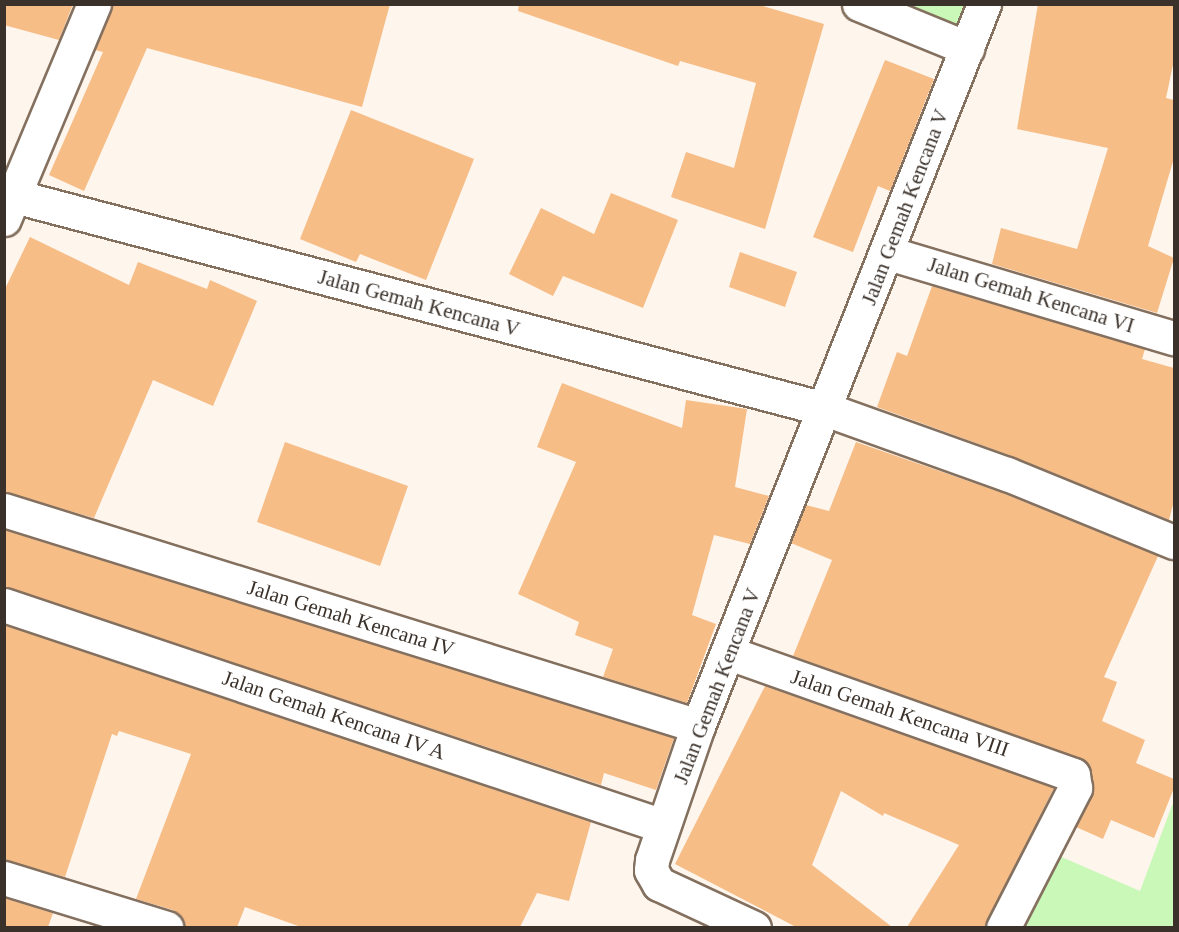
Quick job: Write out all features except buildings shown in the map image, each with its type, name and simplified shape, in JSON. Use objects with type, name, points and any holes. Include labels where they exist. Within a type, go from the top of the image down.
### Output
[{"type":"street","points":[[9,207],[94,4]]},
{"type":"street","points":[[859,4],[967,48]]},
{"type":"street","name":"Jalan Gemah Kencana V","points":[[754,927],[670,890],[654,879],[651,870],[663,826],[698,726],[888,253],[984,4]]},
{"type":"street","name":"Jalan Gemah Kencana V","points":[[9,207],[825,409],[1007,474],[1174,542]]},
{"type":"street","name":"Jalan Gemah Kencana VI","points":[[888,253],[1174,338]]},
{"type":"street","name":"Jalan Gemah Kencana IV","points":[[4,510],[698,726]]},
{"type":"street","name":"Jalan Gemah Kencana IV A","points":[[4,605],[663,826]]},
{"type":"street","name":"Jalan Gemah Kencana VIII","points":[[729,653],[1070,773],[1075,778],[1075,788],[1003,927]]},
{"type":"street","points":[[4,878],[167,927]]},
{"type":"green space","points":[[888,5],[974,5],[967,29]]},
{"type":"green space","points":[[1174,800],[1174,927],[1017,928],[1057,855],[1140,891]]}]
